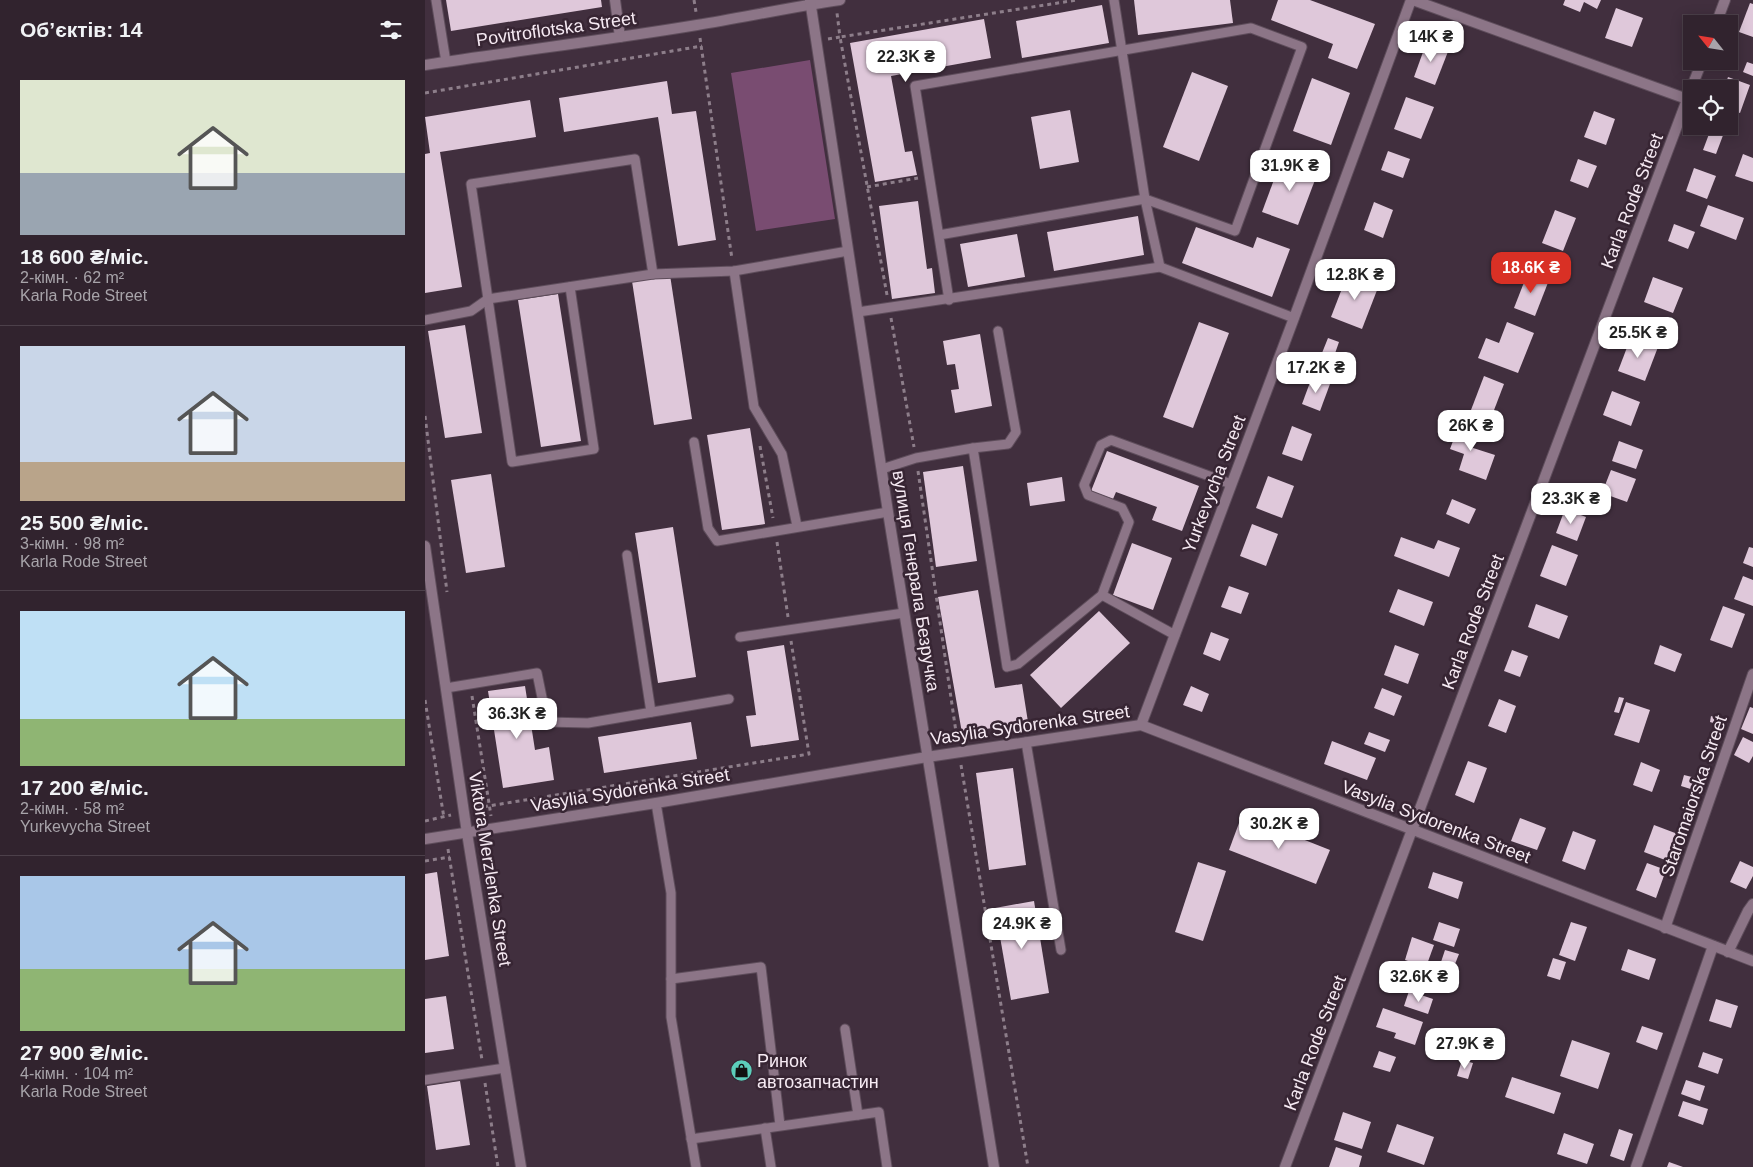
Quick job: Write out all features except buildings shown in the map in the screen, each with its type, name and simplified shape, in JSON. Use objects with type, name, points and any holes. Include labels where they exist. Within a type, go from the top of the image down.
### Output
[{"type":"street","points":[[615,0],[621,36]]},
{"type":"street","name":"Povitroflotska Street","points":[[425,65],[698,24],[810,2],[840,0]]},
{"type":"street","points":[[1412,0],[1683,98]]},
{"type":"street","name":"Yurkevycha Street","points":[[1141,725],[1412,0]]},
{"type":"street","points":[[1719,15],[1725,0]]},
{"type":"street","name":"вулиця Генерала Безручка","points":[[810,2],[888,512],[994,1167]]},
{"type":"street","name":"Karla Rode Street","points":[[1285,1167],[1683,110]]},
{"type":"street","name":"Viktora Merzlenka Street","points":[[425,546],[467,833],[521,1167]]},
{"type":"street","name":"Staromaiorska Street","points":[[1665,928],[1753,674]]},
{"type":"street","name":"Vasylia Sydorenka Street","points":[[425,839],[656,803],[927,757],[1141,725],[1753,961]]},
{"type":"street","points":[[1728,952],[1753,904]]},
{"type":"street","points":[[1636,1167],[1713,946]]},
{"type":"lane","points":[[436,0],[446,62]]},
{"type":"lane","points":[[1114,0],[1145,199],[1160,268]]},
{"type":"lane","points":[[939,235],[1145,199],[1235,231],[1302,47],[1251,28],[915,86],[949,300]]},
{"type":"lane","points":[[569,287],[594,449],[512,462],[471,184],[635,158],[653,274]]},
{"type":"lane","points":[[425,320],[471,311],[488,299],[653,274],[734,271],[848,251]]},
{"type":"lane","points":[[858,312],[1160,268],[1294,318]]},
{"type":"lane","points":[[734,271],[753,407],[782,454],[797,526]]},
{"type":"lane","points":[[882,469],[916,458],[1008,444],[1016,432],[998,331]]},
{"type":"lane","points":[[973,448],[1007,667],[1018,664],[1102,595],[1129,522],[1122,508],[1088,495],[1084,486],[1101,445],[1111,440],[1231,484]]},
{"type":"lane","points":[[694,442],[708,528],[717,540],[888,512]]},
{"type":"lane","points":[[627,555],[651,712]]},
{"type":"lane","points":[[1102,595],[1175,636]]},
{"type":"lane","points":[[740,637],[904,613]]},
{"type":"lane","points":[[446,688],[537,673],[547,722],[588,723],[729,699]]},
{"type":"lane","points":[[1026,742],[1061,950]]},
{"type":"lane","points":[[656,803],[671,893],[671,1017],[696,1167]]},
{"type":"lane","points":[[671,979],[761,968],[780,1125]]},
{"type":"lane","points":[[845,1029],[858,1115]]},
{"type":"lane","points":[[425,1080],[505,1068]]},
{"type":"lane","points":[[691,1139],[879,1112],[887,1167]]},
{"type":"lane","points":[[765,1128],[771,1167]]},
{"type":"path","points":[[694,0],[734,271]]},
{"type":"path","points":[[815,41],[1077,0]]},
{"type":"path","points":[[835,1],[916,458],[959,752],[1028,1167]]},
{"type":"path","points":[[425,93],[701,46]]},
{"type":"path","points":[[867,186],[930,176]]},
{"type":"path","points":[[425,416],[449,602]]},
{"type":"path","points":[[425,820],[443,818],[489,805],[809,754],[775,530],[760,445]]},
{"type":"path","points":[[470,684],[493,828]]},
{"type":"path","points":[[425,700],[498,1167]]},
{"type":"path","points":[[425,861],[449,857]]},
{"type":"shaded area","points":[[810,60],[835,219],[756,231],[731,73]]},
{"type":"place","name":"Ринок автозапчастин","points":[[741,1071]]}]
